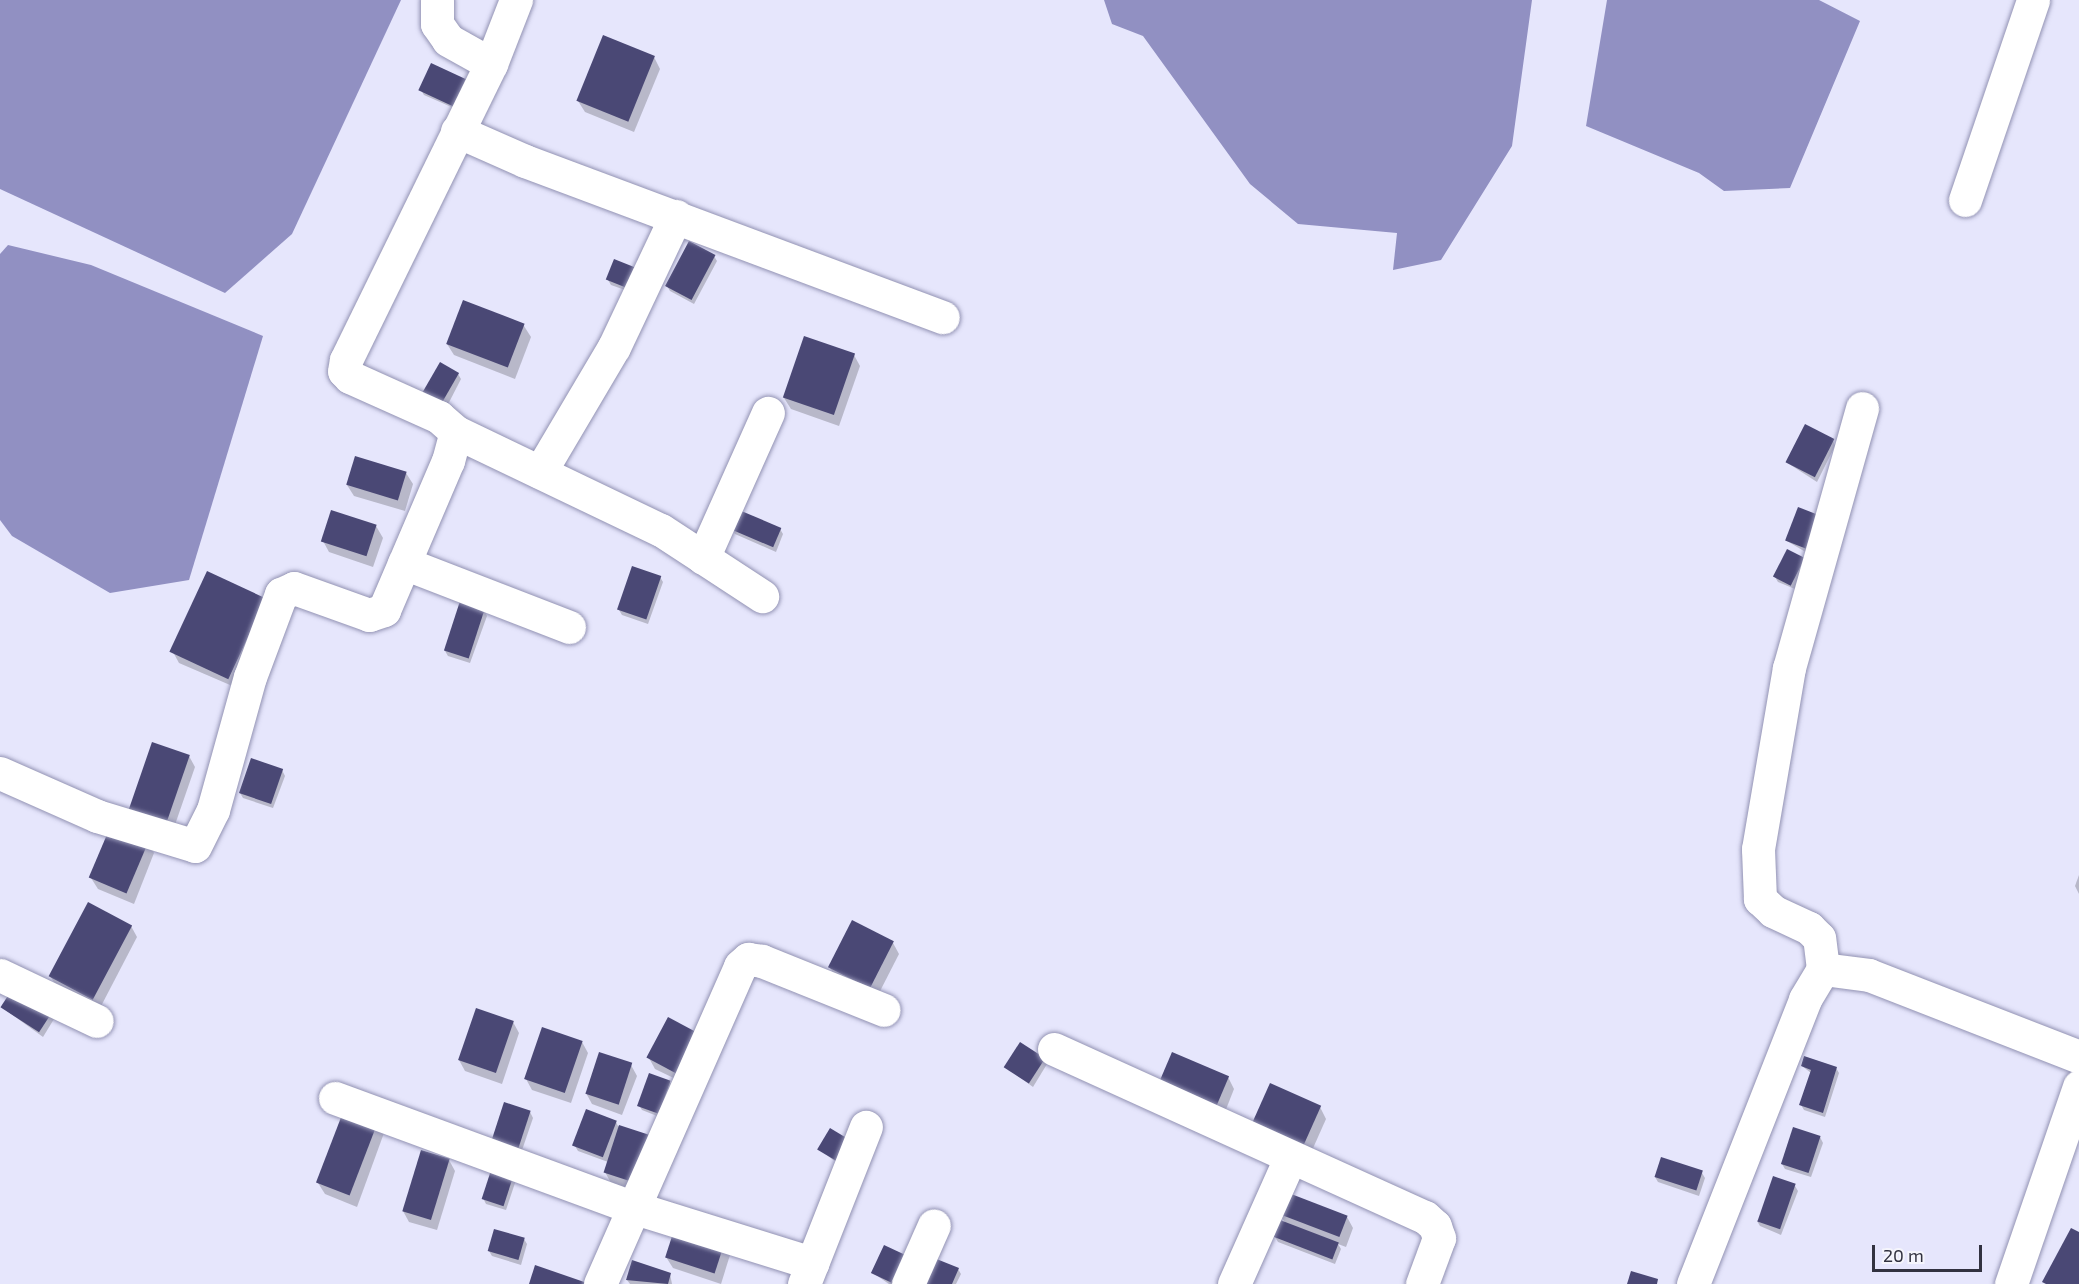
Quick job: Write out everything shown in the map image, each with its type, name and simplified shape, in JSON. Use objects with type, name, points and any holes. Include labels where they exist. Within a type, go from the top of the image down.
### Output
[{"type":"street","points":[[438,0],[437,24],[448,40],[491,64]]},
{"type":"street","points":[[516,0],[491,64],[344,371],[439,417],[456,432],[661,531],[762,596]]},
{"type":"street","points":[[1965,200],[2033,0]]},
{"type":"street","points":[[457,131],[525,161],[943,317]]},
{"type":"street","points":[[540,472],[615,347],[676,216]]},
{"type":"street","points":[[1693,1284],[1805,999],[1823,969],[1819,938],[1809,928],[1773,911],[1760,899],[1758,849],[1789,668],[1862,408]]},
{"type":"street","points":[[703,558],[768,413]]},
{"type":"street","points":[[0,774],[97,816],[195,846],[213,810],[250,677],[281,594],[294,588],[377,615],[384,610],[448,461],[456,432]]},
{"type":"street","points":[[404,563],[569,627]]},
{"type":"street","points":[[600,1284],[740,966],[748,959],[884,1010]]},
{"type":"street","points":[[1823,969],[1869,975],[2079,1058]]},
{"type":"street","points":[[0,975],[97,1021]]},
{"type":"street","points":[[1054,1049],[1290,1158],[1425,1216],[1435,1226],[1439,1238],[1422,1284]]},
{"type":"street","points":[[2011,1284],[2079,1086]]},
{"type":"street","points":[[335,1098],[808,1274],[866,1127]]},
{"type":"street","points":[[1234,1284],[1290,1158]]},
{"type":"street","points":[[908,1284],[934,1225]]},
{"type":"water","points":[[0,0],[401,0],[292,234],[225,293],[0,189]]},
{"type":"water","points":[[1104,0],[1532,0],[1512,146],[1441,260],[1393,270],[1397,233],[1298,224],[1250,184],[1143,36],[1112,24]]},
{"type":"water","points":[[1607,0],[1819,0],[1860,21],[1790,188],[1724,191],[1699,173],[1586,126]]},
{"type":"water","points":[[8,245],[91,265],[263,336],[189,580],[110,593],[12,536],[0,520],[0,254]]},
{"type":"building","points":[[603,35],[655,56],[628,122],[576,101]]},
{"type":"building","points":[[431,63],[474,83],[461,110],[418,90]]},
{"type":"building","points":[[689,241],[715,255],[692,300],[665,286]]},
{"type":"building","points":[[614,259],[646,272],[638,293],[606,279]]},
{"type":"building","points":[[463,300],[525,324],[508,368],[446,344]]},
{"type":"building","points":[[804,336],[855,354],[834,415],[783,397]]},
{"type":"building","points":[[440,362],[459,373],[436,414],[416,403]]},
{"type":"building","points":[[1805,424],[1834,439],[1815,477],[1785,462]]},
{"type":"building","points":[[355,456],[407,472],[398,500],[346,485]]},
{"type":"building","points":[[1798,507],[1819,515],[1806,548],[1785,541]]},
{"type":"building","points":[[331,510],[377,525],[366,556],[321,541]]},
{"type":"building","points":[[739,510],[781,528],[773,547],[731,529]]},
{"type":"building","points":[[1787,549],[1805,558],[1791,586],[1773,577]]},
{"type":"building","points":[[632,566],[661,576],[646,620],[617,609]]},
{"type":"building","points":[[207,571],[266,598],[228,679],[169,652]]},
{"type":"building","points":[[460,601],[485,609],[469,658],[444,650]]},
{"type":"building","points":[[152,742],[190,755],[163,832],[126,819]]},
{"type":"building","points":[[251,758],[283,769],[271,804],[239,793]]},
{"type":"building","points":[[111,825],[149,841],[126,893],[89,877]]},
{"type":"building","points":[[88,902],[132,925],[93,1000],[49,976]]},
{"type":"building","points":[[852,920],[894,941],[870,989],[828,967]]},
{"type":"building","points":[[13,988],[52,1013],[39,1032],[0,1007]]},
{"type":"building","points":[[476,1008],[514,1021],[496,1073],[458,1060]]},
{"type":"building","points":[[668,1017],[700,1034],[678,1075],[646,1058]]},
{"type":"building","points":[[542,1027],[583,1041],[565,1093],[524,1079]]},
{"type":"building","points":[[1020,1042],[1045,1058],[1029,1083],[1004,1067]]},
{"type":"building","points":[[599,1052],[632,1063],[619,1105],[585,1094]]},
{"type":"building","points":[[1172,1052],[1229,1076],[1216,1108],[1159,1083]]},
{"type":"building","points":[[1804,1056],[1837,1067],[1823,1113],[1799,1105],[1811,1070],[1801,1066]]},
{"type":"building","points":[[649,1073],[671,1081],[659,1114],[637,1106]]},
{"type":"building","points":[[1270,1083],[1321,1106],[1300,1152],[1249,1130]]},
{"type":"building","points":[[504,1102],[531,1111],[517,1152],[491,1143]]},
{"type":"building","points":[[345,1107],[379,1120],[350,1196],[316,1183]]},
{"type":"building","points":[[586,1109],[617,1121],[603,1157],[572,1145]]},
{"type":"building","points":[[619,1125],[650,1135],[635,1183],[604,1173]]},
{"type":"building","points":[[1793,1127],[1821,1136],[1809,1173],[1781,1164]]},
{"type":"building","points":[[830,1128],[853,1142],[840,1163],[817,1149]]},
{"type":"building","points":[[421,1150],[450,1159],[431,1220],[402,1211]]},
{"type":"building","points":[[1661,1157],[1703,1171],[1696,1191],[1655,1177]]},
{"type":"building","points":[[494,1161],[516,1168],[504,1206],[482,1199]]},
{"type":"building","points":[[1773,1176],[1796,1184],[1780,1229],[1757,1221]]},
{"type":"building","points":[[1286,1192],[1348,1216],[1339,1237],[1278,1213]]},
{"type":"building","points":[[1280,1220],[1339,1243],[1332,1259],[1274,1237]]},
{"type":"building","points":[[675,1227],[724,1243],[715,1274],[665,1257]]},
{"type":"building","points":[[2071,1228],[2079,1232],[2079,1284],[2046,1284],[2042,1282]]},
{"type":"building","points":[[494,1229],[525,1238],[518,1260],[488,1251]]},
{"type":"building","points":[[884,1245],[908,1256],[895,1284],[871,1273]]},
{"type":"building","points":[[934,1258],[959,1268],[952,1284],[923,1284]]},
{"type":"building","points":[[632,1260],[671,1273],[668,1284],[626,1280]]},
{"type":"building","points":[[535,1265],[590,1284],[529,1284]]},
{"type":"building","points":[[1631,1271],[1658,1279],[1657,1284],[1627,1284]]}]
